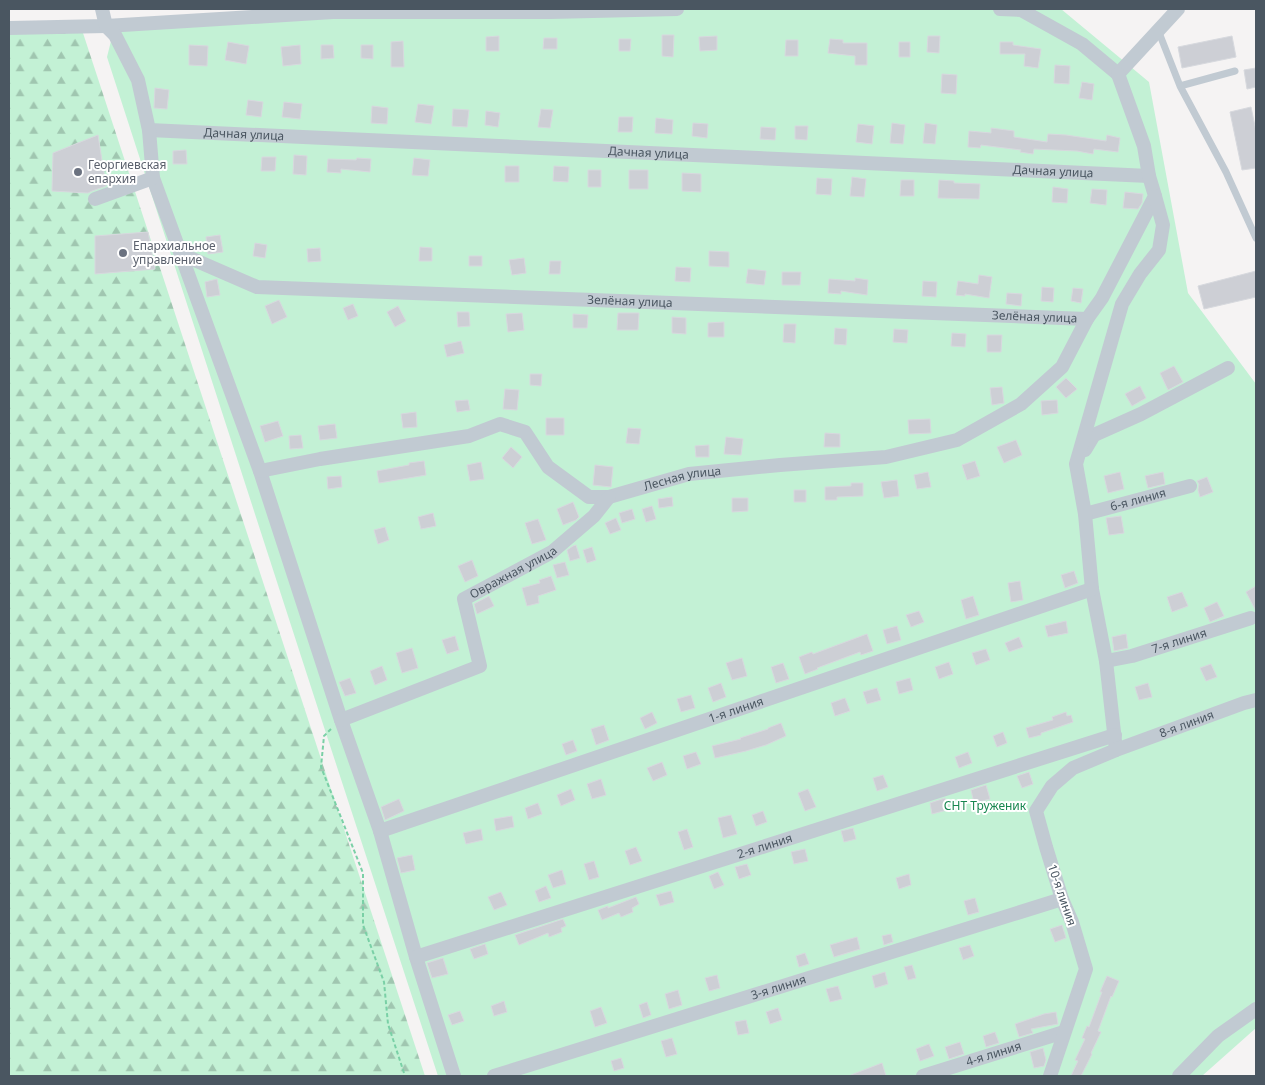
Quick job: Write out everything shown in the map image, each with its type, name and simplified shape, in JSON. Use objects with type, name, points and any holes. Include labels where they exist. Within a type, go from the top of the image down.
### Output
[{"type":"street","points":[[102,9],[106,26],[115,35],[138,80],[149,130],[153,178],[260,471],[341,720],[380,831],[416,957],[454,1076]]},
{"type":"street","points":[[9,28],[106,26],[333,12],[550,12],[677,9]]},
{"type":"street","points":[[1000,9],[1021,10],[1082,44],[1118,74],[1144,146],[1149,176],[1163,225],[1159,250],[1140,274],[1122,304],[1076,464],[1085,514],[1092,589],[1106,661],[1116,750]]},
{"type":"street","points":[[1118,74],[1178,9]]},
{"type":"street","name":"Дачная улица","points":[[149,130],[1149,176]]},
{"type":"street","points":[[96,199],[153,178]]},
{"type":"street","name":"Лесная улица","points":[[260,471],[320,459],[469,436],[500,424],[525,432],[548,467],[588,496],[609,497],[689,474],[886,457],[957,440],[1021,404],[1062,366],[1087,319],[1102,298],[1155,196]]},
{"type":"street","name":"Зелёная улица","points":[[181,254],[257,286],[1087,319]]},
{"type":"street","points":[[1076,464],[1094,435],[1141,414],[1228,368]]},
{"type":"street","name":"6-я линия","points":[[1085,514],[1190,486]]},
{"type":"street","name":"Овражная улица","points":[[341,720],[480,666],[464,599],[552,552],[594,516],[609,497]]},
{"type":"street","name":"1-я линия","points":[[380,831],[1092,589]]},
{"type":"street","name":"7-я линия","points":[[1106,661],[1132,656],[1251,618]]},
{"type":"street","points":[[1250,702],[1256,714]]},
{"type":"street","name":"8-я линия","points":[[1116,750],[1250,702]]},
{"type":"street","name":"2-я линия","points":[[416,957],[1115,735]]},
{"type":"street","name":"10-я линия","points":[[1050,1076],[1086,969],[1072,922],[1062,899],[1036,811],[1052,786],[1073,768],[1116,750]]},
{"type":"street","name":"3-я линия","points":[[494,1076],[1062,899]]},
{"type":"street","points":[[1178,1076],[1218,1036],[1256,1009]]},
{"type":"street","name":"4-я линия","points":[[922,1076],[941,1074],[1064,1032]]},
{"type":"lane","points":[[1158,30],[1180,86],[1226,172],[1256,238]]},
{"type":"lane","points":[[1180,86],[1235,71]]},
{"type":"path","points":[[341,720],[324,736],[321,767],[363,873],[362,925],[384,982],[388,1024],[405,1076]]},
{"type":"green space","name":"СНТ Труженик","points":[[511,9],[1061,9],[1149,82],[1188,293],[1256,384],[1256,1028],[1202,1076],[438,1076],[107,57],[116,21]]},
{"type":"green space","points":[[9,29],[83,33],[425,1076],[9,1076]]},
{"type":"building","points":[[662,35],[674,35],[673,57],[662,56]]},
{"type":"building","points":[[499,36],[499,51],[486,51],[486,37]]},
{"type":"building","points":[[717,36],[717,50],[700,51],[699,37]]},
{"type":"building","points":[[928,36],[940,36],[939,53],[927,52]]},
{"type":"building","points":[[1232,36],[1236,57],[1182,68],[1178,47]]},
{"type":"building","points":[[544,38],[557,38],[557,49],[543,49]]},
{"type":"building","points":[[619,39],[631,39],[630,51],[619,51]]},
{"type":"building","points":[[830,39],[843,40],[843,43],[867,43],[867,65],[855,65],[855,56],[828,53]]},
{"type":"building","points":[[786,40],[798,40],[798,56],[785,56]]},
{"type":"building","points":[[403,41],[404,67],[391,67],[391,42]]},
{"type":"building","points":[[228,42],[249,46],[246,64],[225,60]]},
{"type":"building","points":[[899,42],[910,42],[910,57],[899,57]]},
{"type":"building","points":[[1000,42],[1013,42],[1013,45],[1041,49],[1038,68],[1024,66],[1025,54],[1000,54]]},
{"type":"building","points":[[189,45],[208,46],[207,66],[189,65]]},
{"type":"building","points":[[300,45],[301,64],[283,66],[281,47]]},
{"type":"building","points":[[321,45],[333,45],[334,58],[321,59]]},
{"type":"building","points":[[361,45],[373,45],[373,59],[361,58]]},
{"type":"building","points":[[1055,65],[1070,66],[1069,84],[1054,83]]},
{"type":"building","points":[[1256,68],[1256,87],[1247,89],[1244,70]]},
{"type":"building","points":[[942,74],[957,75],[956,94],[941,93]]},
{"type":"building","points":[[1082,82],[1094,84],[1092,100],[1079,98]]},
{"type":"building","points":[[155,88],[169,90],[167,109],[154,108]]},
{"type":"building","points":[[248,100],[263,102],[261,117],[246,115]]},
{"type":"building","points":[[284,102],[302,104],[300,119],[282,117]]},
{"type":"building","points":[[418,104],[434,106],[431,124],[415,122]]},
{"type":"building","points":[[372,106],[388,108],[387,124],[371,123]]},
{"type":"building","points":[[1251,107],[1256,131],[1256,168],[1242,170],[1230,112]]},
{"type":"building","points":[[453,109],[469,110],[467,127],[452,126]]},
{"type":"building","points":[[541,109],[553,110],[550,128],[538,127]]},
{"type":"building","points":[[486,111],[500,113],[498,127],[485,125]]},
{"type":"building","points":[[619,117],[633,117],[632,132],[618,132]]},
{"type":"building","points":[[656,118],[673,120],[672,134],[655,133]]},
{"type":"building","points":[[693,123],[708,124],[707,138],[692,136]]},
{"type":"building","points":[[892,123],[905,125],[903,144],[890,143]]},
{"type":"building","points":[[925,123],[937,125],[935,144],[923,143]]},
{"type":"building","points":[[858,124],[874,126],[872,144],[856,142]]},
{"type":"building","points":[[795,126],[808,126],[807,140],[795,139]]},
{"type":"building","points":[[761,127],[776,128],[775,140],[760,139]]},
{"type":"building","points":[[991,128],[1014,131],[1014,137],[1047,142],[1048,134],[1106,141],[1107,135],[1120,138],[1118,152],[1094,149],[1093,154],[1077,151],[1034,149],[1033,154],[1020,152],[1021,150],[981,145],[980,148],[968,147],[969,131],[991,133]]},
{"type":"building","name":"Георгиевская епархия","points":[[98,135],[106,186],[88,193],[52,191],[53,153]]},
{"type":"building","points":[[186,150],[187,164],[173,164],[173,151]]},
{"type":"building","points":[[294,155],[307,156],[306,175],[293,174]]},
{"type":"building","points":[[262,157],[276,157],[275,171],[261,171]]},
{"type":"building","points":[[357,158],[371,159],[370,172],[341,169],[341,173],[327,172],[328,159],[356,160]]},
{"type":"building","points":[[414,158],[430,160],[428,176],[412,175]]},
{"type":"building","points":[[505,166],[519,166],[519,182],[505,182]]},
{"type":"building","points":[[554,166],[569,167],[568,182],[553,181]]},
{"type":"building","points":[[588,170],[601,170],[601,187],[588,187]]},
{"type":"building","points":[[629,170],[648,170],[648,189],[629,189]]},
{"type":"building","points":[[682,173],[701,174],[701,192],[682,191]]},
{"type":"building","points":[[852,177],[866,179],[864,197],[850,196]]},
{"type":"building","points":[[817,178],[832,179],[831,195],[816,194]]},
{"type":"building","points":[[901,180],[914,180],[914,196],[900,196]]},
{"type":"building","points":[[939,180],[954,181],[954,183],[980,184],[979,199],[938,198]]},
{"type":"building","points":[[1053,187],[1068,189],[1067,203],[1052,202]]},
{"type":"building","points":[[1092,189],[1107,190],[1106,205],[1090,203]]},
{"type":"building","points":[[1125,192],[1143,194],[1142,203],[1138,209],[1123,208]]},
{"type":"building","name":"Епархиальное управление","points":[[148,232],[155,269],[95,274],[95,236]]},
{"type":"building","points":[[220,235],[223,252],[208,254],[206,237]]},
{"type":"building","points":[[255,243],[267,245],[265,258],[253,256]]},
{"type":"building","points":[[420,247],[432,248],[432,261],[419,261]]},
{"type":"building","points":[[320,248],[321,261],[308,262],[307,249]]},
{"type":"building","points":[[709,251],[729,252],[729,267],[709,266]]},
{"type":"building","points":[[469,256],[482,256],[482,266],[469,266]]},
{"type":"building","points":[[524,258],[526,273],[512,275],[509,260]]},
{"type":"building","points":[[550,261],[561,261],[560,274],[549,274]]},
{"type":"building","points":[[676,267],[691,268],[690,282],[675,281]]},
{"type":"building","points":[[748,269],[766,271],[764,285],[746,283]]},
{"type":"building","points":[[1256,271],[1256,297],[1204,309],[1198,286]]},
{"type":"building","points":[[782,272],[801,272],[800,285],[782,285]]},
{"type":"building","points":[[979,275],[992,277],[989,298],[965,294],[965,296],[956,295],[958,281],[978,284]]},
{"type":"building","points":[[855,278],[868,280],[867,295],[841,291],[841,294],[828,293],[829,279],[855,281]]},
{"type":"building","points":[[217,279],[220,295],[207,297],[205,282]]},
{"type":"building","points":[[923,281],[937,282],[936,297],[922,296]]},
{"type":"building","points":[[1042,287],[1054,288],[1053,302],[1041,301]]},
{"type":"building","points":[[1073,288],[1083,289],[1081,303],[1071,301]]},
{"type":"building","points":[[1007,293],[1022,294],[1021,306],[1006,304]]},
{"type":"building","points":[[279,300],[287,317],[272,324],[265,306]]},
{"type":"building","points":[[353,304],[358,316],[348,320],[343,308]]},
{"type":"building","points":[[398,306],[406,321],[395,327],[387,312]]},
{"type":"building","points":[[457,312],[469,312],[470,326],[458,327]]},
{"type":"building","points":[[522,313],[524,330],[508,332],[506,314]]},
{"type":"building","points":[[618,313],[639,313],[638,330],[617,330]]},
{"type":"building","points":[[573,314],[588,315],[587,328],[573,328]]},
{"type":"building","points":[[672,317],[686,318],[686,334],[672,333]]},
{"type":"building","points":[[724,322],[724,337],[708,337],[708,323]]},
{"type":"building","points":[[784,324],[796,324],[795,343],[783,342]]},
{"type":"building","points":[[835,328],[847,329],[846,345],[834,344]]},
{"type":"building","points":[[894,329],[908,330],[907,343],[893,342]]},
{"type":"building","points":[[952,333],[966,334],[965,347],[951,346]]},
{"type":"building","points":[[987,335],[1002,335],[1001,352],[987,352]]},
{"type":"building","points":[[461,341],[464,353],[447,357],[444,345]]},
{"type":"building","points":[[1174,366],[1183,382],[1168,390],[1160,373]]},
{"type":"building","points":[[530,374],[542,374],[541,386],[530,385]]},
{"type":"building","points":[[1066,378],[1077,389],[1066,398],[1056,387]]},
{"type":"building","points":[[1140,386],[1146,398],[1132,406],[1125,394]]},
{"type":"building","points":[[1002,387],[1004,403],[992,405],[990,388]]},
{"type":"building","points":[[505,389],[519,390],[517,410],[503,409]]},
{"type":"building","points":[[468,400],[470,410],[457,412],[455,401]]},
{"type":"building","points":[[1057,400],[1058,413],[1042,415],[1041,401]]},
{"type":"building","points":[[416,412],[417,427],[403,428],[401,414]]},
{"type":"building","points":[[546,418],[564,418],[564,435],[546,435]]},
{"type":"building","points":[[930,419],[931,433],[909,434],[908,420]]},
{"type":"building","points":[[278,421],[283,436],[265,442],[260,426]]},
{"type":"building","points":[[335,424],[337,438],[320,440],[318,426]]},
{"type":"building","points":[[628,428],[641,429],[639,444],[626,443]]},
{"type":"building","points":[[825,433],[840,434],[840,447],[824,447]]},
{"type":"building","points":[[301,435],[303,448],[290,449],[289,436]]},
{"type":"building","points":[[726,437],[743,439],[741,455],[724,454]]},
{"type":"building","points":[[1016,440],[1022,455],[1004,463],[997,447]]},
{"type":"building","points":[[709,445],[709,457],[696,457],[695,446]]},
{"type":"building","points":[[511,447],[522,457],[513,468],[502,458]]},
{"type":"building","points":[[424,461],[426,475],[379,483],[377,471]]},
{"type":"building","points":[[975,461],[980,476],[967,480],[962,465]]},
{"type":"building","points":[[481,462],[484,479],[470,481],[467,465]]},
{"type":"building","points":[[595,465],[613,467],[611,487],[593,485]]},
{"type":"building","points":[[928,472],[931,487],[917,489],[914,475]]},
{"type":"building","points":[[1120,472],[1124,489],[1108,493],[1104,476]]},
{"type":"building","points":[[1163,472],[1165,484],[1148,488],[1145,476]]},
{"type":"building","points":[[341,476],[342,487],[328,489],[327,477]]},
{"type":"building","points":[[1207,477],[1213,492],[1200,497],[1197,481]]},
{"type":"building","points":[[897,480],[899,496],[884,498],[881,482]]},
{"type":"building","points":[[851,483],[863,483],[863,496],[837,497],[837,500],[825,500],[825,487],[851,486]]},
{"type":"building","points":[[794,490],[806,490],[806,502],[794,502]]},
{"type":"building","points":[[672,497],[673,506],[659,508],[658,499]]},
{"type":"building","points":[[732,498],[748,498],[748,511],[732,512]]},
{"type":"building","points":[[573,502],[579,517],[563,525],[557,509]]},
{"type":"building","points":[[652,506],[656,519],[646,522],[642,509]]},
{"type":"building","points":[[632,509],[635,519],[622,523],[619,513]]},
{"type":"building","points":[[433,513],[436,526],[421,529],[418,517]]},
{"type":"building","points":[[1121,516],[1124,533],[1109,535],[1106,518]]},
{"type":"building","points":[[616,518],[621,530],[610,534],[605,523]]},
{"type":"building","points":[[538,519],[546,540],[532,544],[525,523]]},
{"type":"building","points":[[385,527],[389,540],[378,544],[374,530]]},
{"type":"building","points":[[576,545],[580,558],[570,561],[567,550]]},
{"type":"building","points":[[592,547],[596,560],[587,563],[583,550]]},
{"type":"building","points":[[472,560],[478,576],[465,582],[458,566]]},
{"type":"building","points":[[565,562],[569,575],[557,578],[553,565]]},
{"type":"building","points":[[1074,571],[1078,583],[1065,588],[1061,575]]},
{"type":"building","points":[[551,576],[556,590],[538,596],[539,603],[527,606],[522,588],[540,583],[539,580]]},
{"type":"building","points":[[1020,581],[1023,600],[1011,602],[1008,583]]},
{"type":"building","points":[[1256,586],[1256,611],[1246,592]]},
{"type":"building","points":[[1182,592],[1188,606],[1172,612],[1167,597]]},
{"type":"building","points":[[489,596],[494,606],[477,614],[474,604]]},
{"type":"building","points":[[973,596],[979,615],[966,619],[961,600]]},
{"type":"building","points":[[1217,602],[1224,616],[1210,622],[1204,608]]},
{"type":"building","points":[[919,611],[924,622],[911,627],[906,615]]},
{"type":"building","points":[[1066,621],[1068,633],[1048,637],[1045,626]]},
{"type":"building","points":[[897,626],[901,640],[887,644],[883,630]]},
{"type":"building","points":[[867,634],[873,651],[861,655],[860,652],[805,674],[799,657],[812,652],[813,654]]},
{"type":"building","points":[[1126,634],[1128,648],[1114,651],[1112,637]]},
{"type":"building","points":[[455,636],[459,650],[447,654],[442,640]]},
{"type":"building","points":[[1019,637],[1023,647],[1009,652],[1005,643]]},
{"type":"building","points":[[412,648],[418,668],[402,673],[396,653]]},
{"type":"building","points":[[986,649],[990,660],[976,665],[972,653]]},
{"type":"building","points":[[742,658],[747,676],[732,680],[726,663]]},
{"type":"building","points":[[949,662],[953,674],[939,679],[935,667]]},
{"type":"building","points":[[783,663],[789,679],[776,683],[771,667]]},
{"type":"building","points":[[1211,664],[1217,677],[1206,681],[1200,668]]},
{"type":"building","points":[[382,666],[387,680],[375,685],[370,671]]},
{"type":"building","points":[[350,678],[356,693],[345,696],[339,682]]},
{"type":"building","points":[[910,678],[913,690],[899,694],[896,682]]},
{"type":"building","points":[[721,683],[726,697],[713,702],[708,688]]},
{"type":"building","points":[[1148,683],[1152,697],[1139,700],[1135,687]]},
{"type":"building","points":[[877,688],[881,700],[867,704],[863,692]]},
{"type":"building","points":[[691,695],[695,708],[681,712],[677,699]]},
{"type":"building","points":[[845,698],[850,711],[835,716],[831,703]]},
{"type":"building","points":[[652,712],[657,723],[645,729],[640,718]]},
{"type":"building","points":[[1066,712],[1067,716],[1071,715],[1073,722],[1029,738],[1026,728],[1053,720],[1052,717]]},
{"type":"building","points":[[781,723],[786,736],[766,745],[715,758],[712,746],[741,739]]},
{"type":"building","points":[[604,725],[609,740],[596,745],[591,729]]},
{"type":"building","points":[[1003,732],[1007,743],[997,747],[993,736]]},
{"type":"building","points":[[573,740],[577,751],[566,755],[562,744]]},
{"type":"building","points":[[696,752],[701,764],[687,769],[683,756]]},
{"type":"building","points":[[968,752],[972,763],[959,768],[955,757]]},
{"type":"building","points":[[662,762],[667,775],[653,781],[647,768]]},
{"type":"building","points":[[1029,772],[1033,784],[1022,788],[1017,776]]},
{"type":"building","points":[[883,775],[888,787],[877,791],[873,778]]},
{"type":"building","points":[[601,779],[606,795],[592,799],[587,784]]},
{"type":"building","points":[[986,785],[990,799],[974,803],[971,790]]},
{"type":"building","points":[[571,789],[575,800],[561,806],[557,795]]},
{"type":"building","points":[[808,789],[816,807],[805,811],[798,793]]},
{"type":"building","points":[[945,798],[947,810],[932,814],[930,803]]},
{"type":"building","points":[[399,799],[404,811],[385,820],[381,807]]},
{"type":"building","points":[[538,803],[542,814],[528,819],[525,808]]},
{"type":"building","points":[[763,811],[767,822],[756,826],[752,815]]},
{"type":"building","points":[[731,815],[737,834],[723,838],[718,818]]},
{"type":"building","points":[[512,816],[514,827],[496,831],[494,819]]},
{"type":"building","points":[[853,828],[856,839],[844,842],[841,831]]},
{"type":"building","points":[[481,829],[483,840],[466,844],[463,833]]},
{"type":"building","points":[[687,829],[693,847],[684,850],[678,832]]},
{"type":"building","points":[[636,847],[642,861],[630,865],[625,851]]},
{"type":"building","points":[[805,849],[808,861],[794,864],[791,852]]},
{"type":"building","points":[[412,855],[415,870],[401,873],[397,858]]},
{"type":"building","points":[[594,861],[599,877],[589,880],[584,864]]},
{"type":"building","points":[[747,864],[751,875],[739,879],[735,867]]},
{"type":"building","points":[[562,870],[566,884],[553,888],[548,875]]},
{"type":"building","points":[[718,872],[724,885],[714,889],[709,876]]},
{"type":"building","points":[[909,874],[911,885],[899,889],[896,878]]},
{"type":"building","points":[[546,886],[551,898],[539,902],[535,891]]},
{"type":"building","points":[[671,891],[674,902],[660,906],[656,895]]},
{"type":"building","points":[[501,892],[507,905],[494,910],[488,897]]},
{"type":"building","points":[[636,897],[639,904],[632,908],[633,912],[621,917],[619,913],[602,920],[598,910]]},
{"type":"building","points":[[975,898],[979,912],[968,915],[964,901]]},
{"type":"building","points":[[563,919],[566,926],[561,928],[562,932],[549,937],[548,933],[519,945],[515,935]]},
{"type":"building","points":[[1062,925],[1066,938],[1055,942],[1050,929]]},
{"type":"building","points":[[891,934],[893,942],[884,945],[882,936]]},
{"type":"building","points":[[857,937],[860,949],[834,957],[830,945]]},
{"type":"building","points":[[485,944],[488,954],[474,959],[470,949]]},
{"type":"building","points":[[970,945],[974,956],[963,960],[959,948]]},
{"type":"building","points":[[805,953],[809,964],[799,967],[796,956]]},
{"type":"building","points":[[443,958],[448,974],[432,978],[427,963]]},
{"type":"building","points":[[912,965],[916,978],[908,980],[904,967]]},
{"type":"building","points":[[885,972],[888,984],[875,988],[872,976]]},
{"type":"building","points":[[717,975],[720,988],[709,991],[705,978]]},
{"type":"building","points":[[1107,976],[1119,981],[1111,996],[1098,1031],[1101,1032],[1081,1076],[1071,1076],[1078,1061],[1075,1060],[1085,1039],[1082,1038],[1087,1026],[1089,1027]]},
{"type":"building","points":[[838,986],[842,999],[830,1002],[826,989]]},
{"type":"building","points":[[678,990],[682,1005],[669,1009],[665,994]]},
{"type":"building","points":[[504,1001],[507,1012],[494,1016],[491,1006]]},
{"type":"building","points":[[647,1002],[651,1015],[643,1018],[639,1005]]},
{"type":"building","points":[[601,1007],[607,1023],[595,1027],[590,1011]]},
{"type":"building","points":[[778,1008],[782,1020],[770,1024],[766,1012]]},
{"type":"building","points":[[460,1011],[464,1021],[452,1025],[448,1015]]},
{"type":"building","points":[[1056,1012],[1058,1024],[1031,1029],[1033,1033],[1019,1037],[1015,1024]]},
{"type":"building","points":[[746,1020],[749,1033],[738,1035],[735,1022]]},
{"type":"building","points":[[995,1032],[999,1043],[986,1047],[983,1036]]},
{"type":"building","points":[[672,1038],[677,1054],[666,1057],[661,1041]]},
{"type":"building","points":[[960,1042],[964,1054],[949,1059],[945,1047]]},
{"type":"building","points":[[929,1044],[934,1056],[920,1061],[916,1049]]},
{"type":"building","points":[[1043,1048],[1046,1060],[1044,1066],[1034,1068],[1030,1052]]},
{"type":"building","points":[[621,1058],[624,1068],[614,1071],[611,1061]]},
{"type":"building","points":[[882,1063],[886,1076],[851,1076],[851,1075]]},
{"type":"place","name":"Георгиевская епархия","points":[[78,172]]},
{"type":"place","name":"Епархиальное управление","points":[[123,253]]}]
